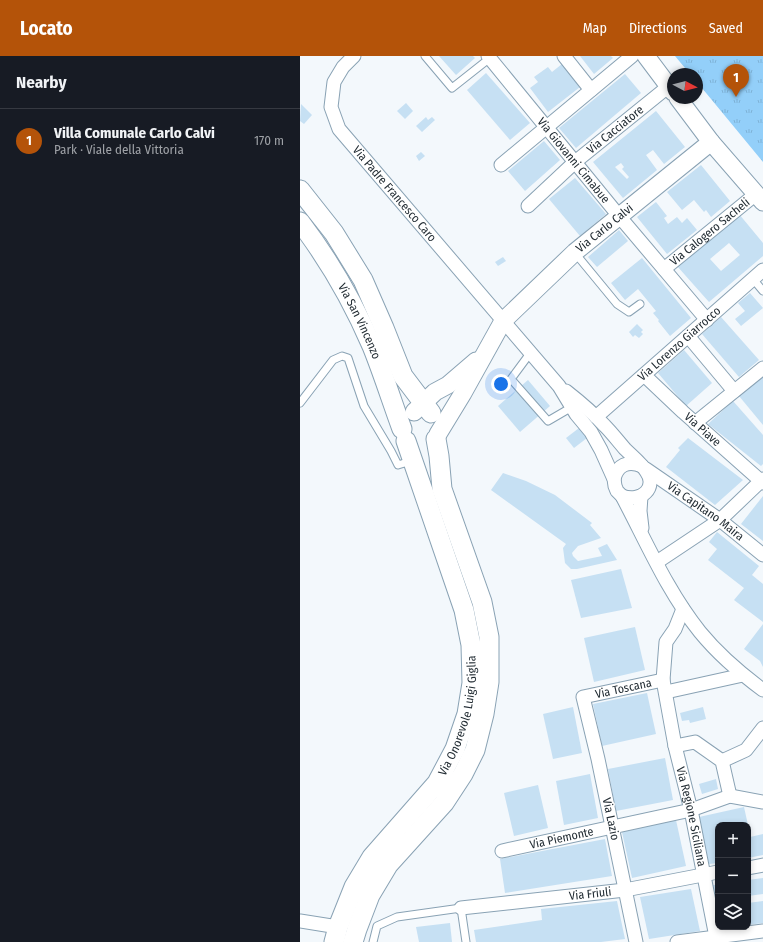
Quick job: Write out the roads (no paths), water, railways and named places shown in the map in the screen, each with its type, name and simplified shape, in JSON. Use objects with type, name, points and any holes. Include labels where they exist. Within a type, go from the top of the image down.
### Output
[{"type":"main road","name":"Via San Vincenzo","points":[[300,190],[334,233],[363,280],[403,376],[423,402]]},
{"type":"main road","name":"Via San Vincenzo","points":[[300,222],[317,244],[358,316],[372,347],[404,435]]},
{"type":"main road","points":[[423,402],[438,422],[438,443],[421,448],[410,445],[404,435],[405,418],[423,402]]},
{"type":"main road","name":"Via Onorevole Luigi Giglia","points":[[336,934],[354,887],[372,857],[437,783],[455,749],[467,714],[472,683],[471,645],[464,610],[414,460],[404,435]]},
{"type":"main road","name":"Via Onorevole Luigi Giglia","points":[[354,942],[357,929],[370,896],[388,865],[444,803],[463,774],[475,750],[484,714],[489,682],[489,637],[482,602],[442,489],[438,443]]},
{"type":"street","name":"Via Padre Francesco Caro","points":[[354,56],[343,67],[334,82],[331,107],[339,129],[559,386]]},
{"type":"street","points":[[564,56],[591,90]]},
{"type":"street","points":[[501,165],[632,56]]},
{"type":"street","points":[[646,56],[667,84]]},
{"type":"street","name":"Via Giovanni Cimabue","points":[[490,57],[619,216],[707,320]]},
{"type":"street","name":"Via Cacciatore","points":[[528,206],[575,162],[667,96]]},
{"type":"street","points":[[682,104],[711,142],[760,198]]},
{"type":"street","name":"Via Carlo Calvi","points":[[503,321],[575,252],[711,142]]},
{"type":"street","name":"Via Calogero Sacheli","points":[[664,269],[760,198]]},
{"type":"street","name":"Via Lorenzo Giarrocco","points":[[596,417],[763,270]]},
{"type":"street","points":[[438,443],[463,393],[503,321]]},
{"type":"street","points":[[688,336],[734,391]]},
{"type":"street","points":[[423,402],[462,374],[486,351]]},
{"type":"street","points":[[695,423],[763,368]]},
{"type":"street","name":"Via Piave","points":[[644,375],[695,423],[762,481]]},
{"type":"street","points":[[559,386],[576,414],[591,432],[614,479]]},
{"type":"street","name":"Via Capitano Maira","points":[[559,386],[596,417],[644,468],[720,520],[763,555]]},
{"type":"street","points":[[438,443],[446,436],[463,393]]},
{"type":"street","points":[[636,463],[644,468],[649,475],[649,486],[646,492],[635,498],[628,498],[617,492],[614,486],[614,479],[615,473],[619,468],[625,464],[636,463]]},
{"type":"street","points":[[657,562],[720,520],[762,481]]},
{"type":"street","points":[[622,496],[683,609],[700,632],[743,676],[763,690]]},
{"type":"street","points":[[641,496],[640,511],[643,535]]},
{"type":"street","name":"Via Regione Siciliana","points":[[683,609],[675,629],[666,642],[665,686],[675,746],[717,940]]},
{"type":"street","name":"Via Toscana","points":[[583,697],[743,676]]},
{"type":"street","name":"Via Lazio","points":[[583,697],[636,942]]},
{"type":"street","points":[[722,761],[746,750],[763,728]]},
{"type":"street","points":[[675,746],[695,742],[722,761],[730,796],[763,802]]},
{"type":"street","name":"Via Piemonte","points":[[502,851],[690,810],[730,796]]},
{"type":"street","points":[[751,867],[763,865]]},
{"type":"street","name":"Via Friuli","points":[[461,908],[625,890],[715,873]]},
{"type":"street","points":[[300,921],[336,934]]},
{"type":"street","points":[[677,942],[717,940],[763,931]]},
{"type":"lane","points":[[425,56],[452,88],[490,57]]},
{"type":"lane","points":[[575,252],[617,304],[630,312],[640,304]]},
{"type":"lane","points":[[753,279],[763,291]]},
{"type":"lane","points":[[531,352],[511,378],[548,421],[572,407]]},
{"type":"lane","points":[[300,403],[333,360],[342,356],[348,358],[364,406],[398,465],[414,460]]},
{"type":"lane","points":[[373,942],[377,926],[398,917],[461,908],[466,942]]},
{"type":"place","name":"Villa Comunale Carlo Calvi","points":[[736,97]]}]
